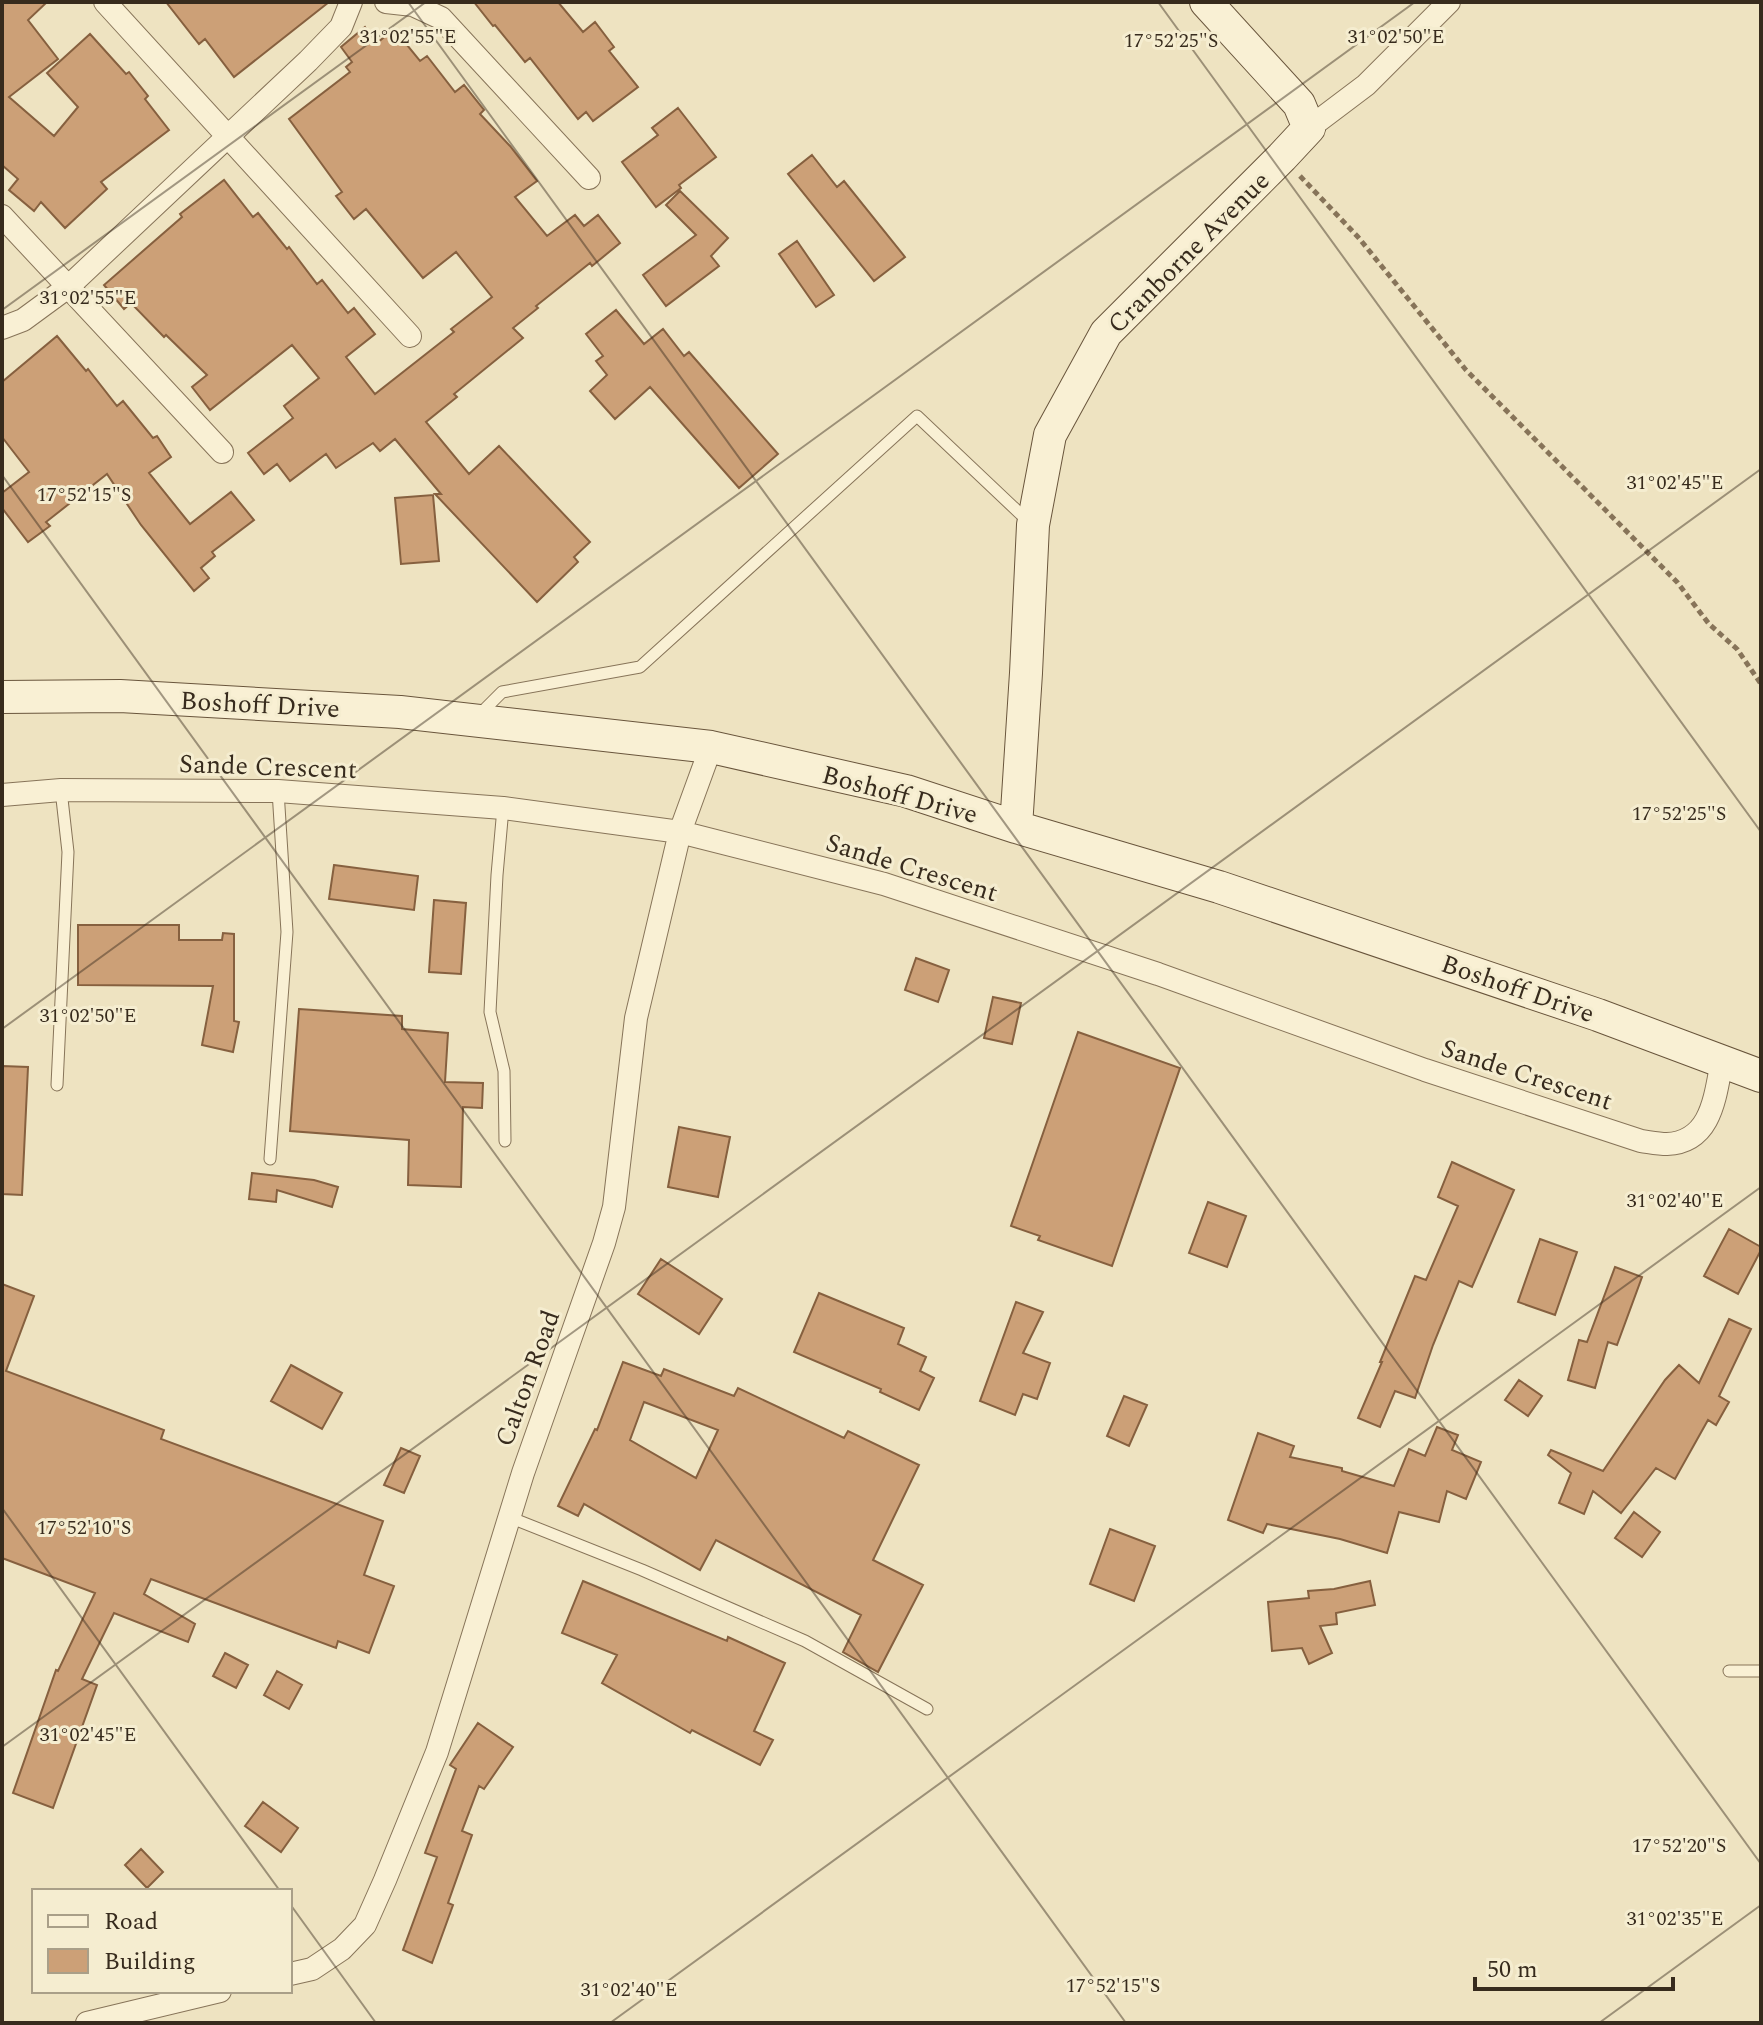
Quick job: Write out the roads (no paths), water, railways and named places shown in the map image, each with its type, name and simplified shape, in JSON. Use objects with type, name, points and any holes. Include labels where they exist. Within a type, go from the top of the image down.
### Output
[{"type":"main road","points":[[1206,2],[1299,104],[1309,128]]},
{"type":"main road","name":"Cranborne Avenue","points":[[1016,827],[1033,525],[1050,435],[1106,333],[1309,128]]},
{"type":"main road","name":"Boshoff Drive","points":[[2,697],[120,696],[385,711],[711,747],[906,791],[1219,887],[1598,1015],[1761,1076]]},
{"type":"street","points":[[105,2],[410,336]]},
{"type":"street","points":[[2,328],[23,320],[68,287],[308,61],[341,27],[351,2]]},
{"type":"street","points":[[386,2],[413,5],[441,18],[589,178]]},
{"type":"street","points":[[1309,128],[1366,85],[1449,2]]},
{"type":"street","points":[[2,216],[222,452]]},
{"type":"street","name":"Calton Road","points":[[292,1974],[312,1969],[342,1949],[365,1925],[437,1752],[523,1473],[614,1207],[636,1018],[680,832],[711,747]]},
{"type":"street","name":"Sande Crescent","points":[[2,795],[61,790],[278,791],[503,808],[680,832],[884,884],[1158,974],[1425,1070],[1641,1141],[1668,1144],[1688,1139],[1704,1127],[1712,1108],[1722,1061]]},
{"type":"street","points":[[87,2023],[212,1993]]},
{"type":"lane","points":[[474,720],[502,692],[640,667],[917,416],[1033,525]]},
{"type":"lane","points":[[57,1085],[68,852],[61,790]]},
{"type":"lane","points":[[270,1159],[287,932],[278,791]]},
{"type":"lane","points":[[503,808],[490,1012],[504,1071],[505,1141]]},
{"type":"lane","points":[[509,1517],[642,1570],[805,1641],[927,1709]]},
{"type":"lane","points":[[1729,1671],[1761,1671]]}]
